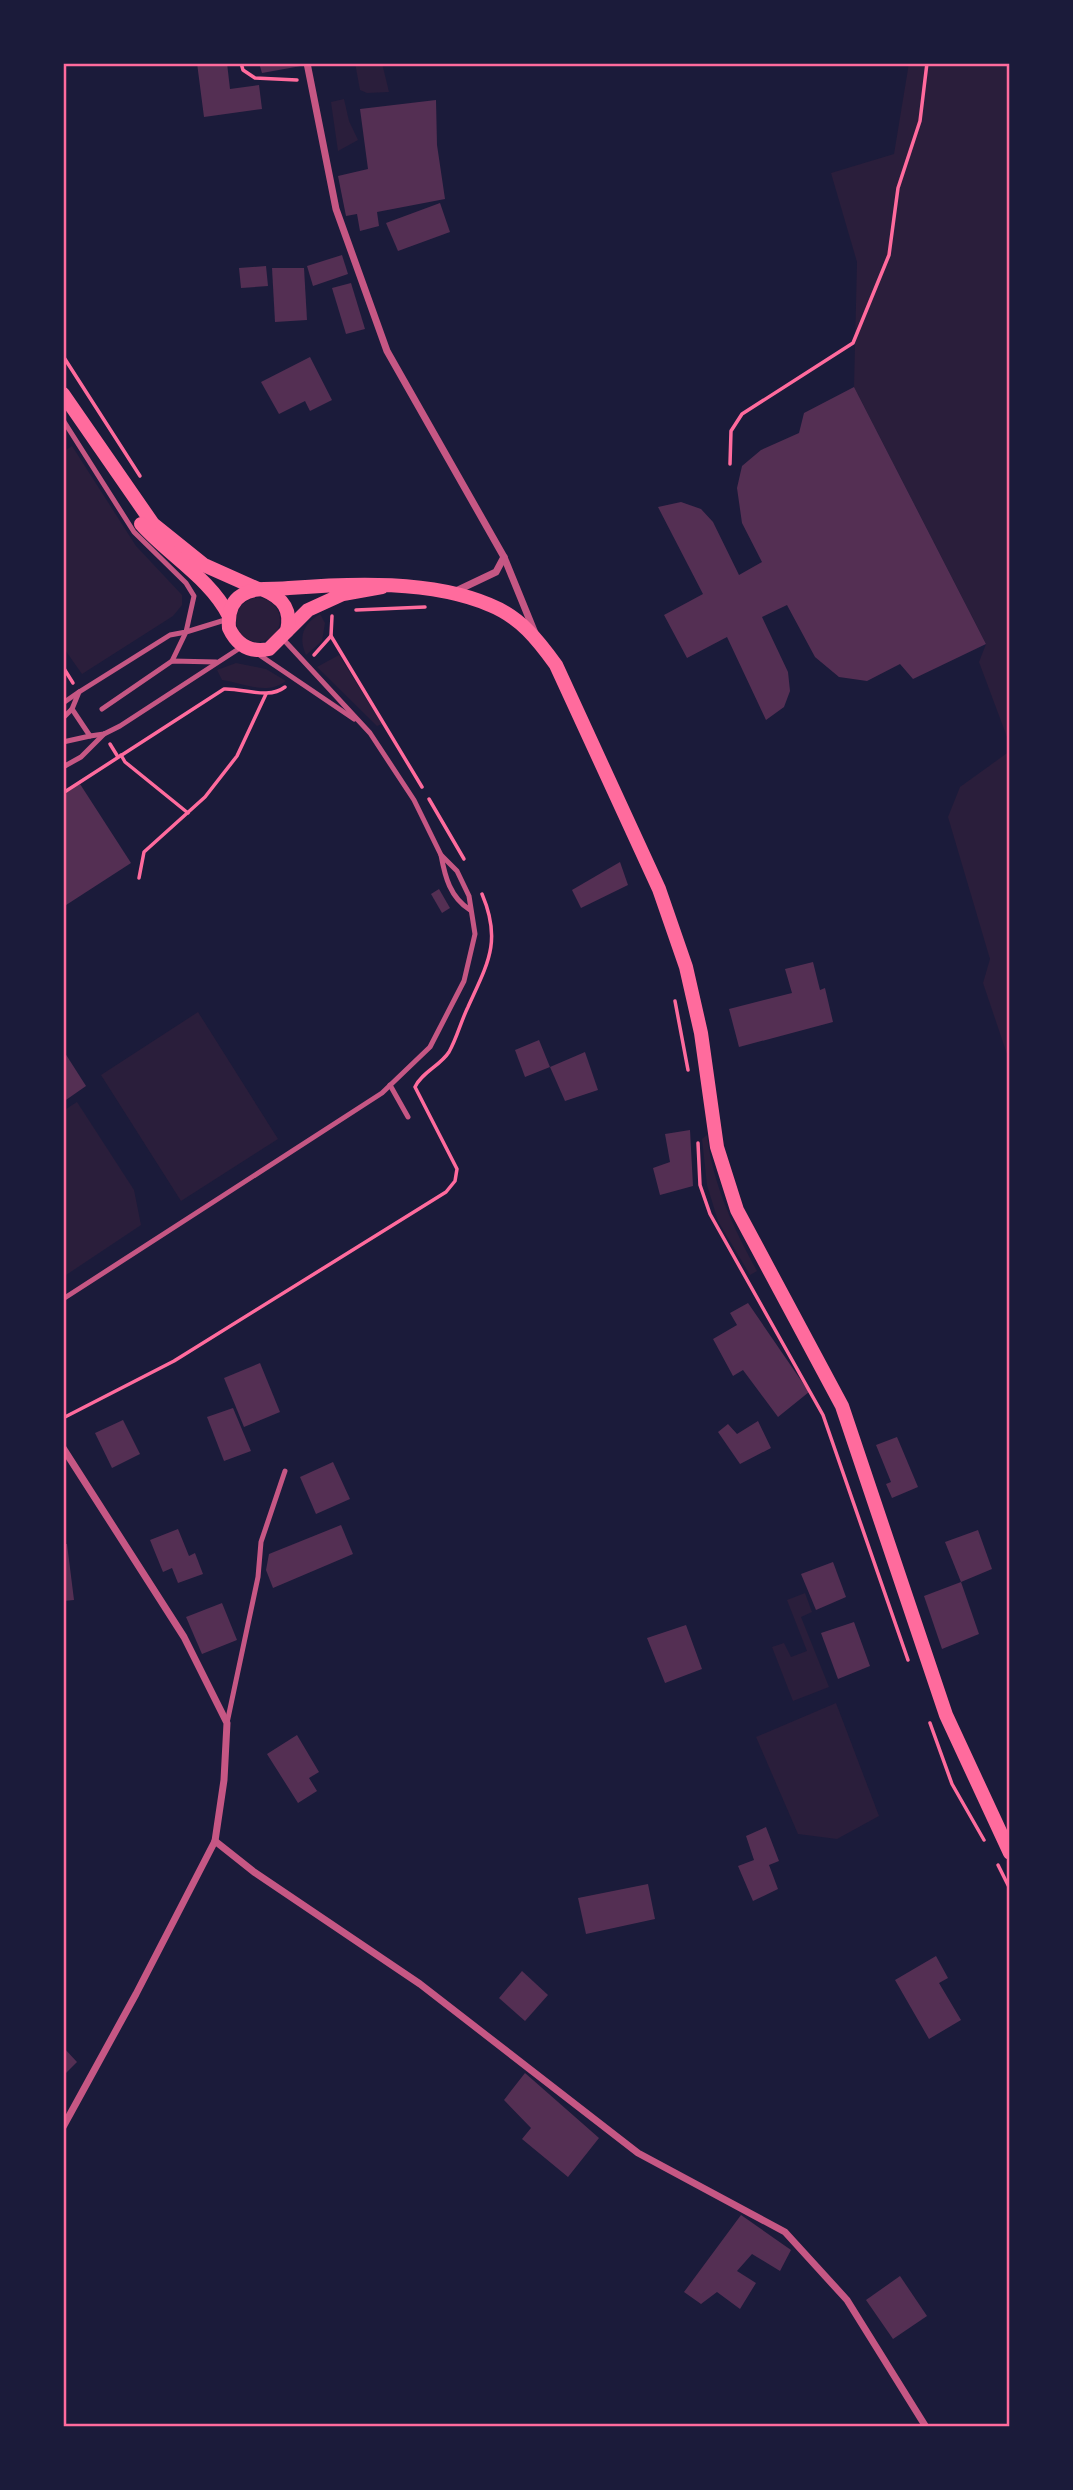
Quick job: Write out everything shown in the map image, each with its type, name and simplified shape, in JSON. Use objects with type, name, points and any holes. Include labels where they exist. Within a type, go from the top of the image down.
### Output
[{"type":"main road","points":[[63,394],[153,524],[204,565],[284,603],[288,612],[285,636]]},
{"type":"main road","points":[[63,406],[141,523],[159,545],[216,596],[229,617],[234,638],[248,648],[270,649],[302,615],[343,594],[382,587]]},
{"type":"main road","points":[[229,617],[236,600],[261,590],[338,585],[453,592],[511,615],[536,637],[556,665],[659,889],[685,967],[701,1033],[717,1147],[737,1210],[842,1406],[946,1715],[1010,1853]]},
{"type":"street","points":[[307,63],[336,209],[387,351],[504,557],[536,637]]},
{"type":"street","points":[[453,592],[496,572],[504,557]]},
{"type":"street","points":[[63,1448],[184,1637],[227,1723],[224,1780],[215,1841],[63,2127]]},
{"type":"street","points":[[215,1841],[254,1872],[420,1983],[638,2153],[785,2232],[847,2300],[926,2427]]},
{"type":"lane","points":[[63,420],[134,532],[191,589],[194,605],[186,632],[172,661]]},
{"type":"lane","points":[[63,703],[170,635],[229,617]]},
{"type":"lane","points":[[285,636],[306,664],[360,722],[414,800],[441,855],[445,878],[458,903],[470,910]]},
{"type":"lane","points":[[63,767],[81,757],[104,734],[248,648],[360,722]]},
{"type":"lane","points":[[102,709],[172,661],[189,659],[212,663],[226,659]]},
{"type":"lane","points":[[63,718],[72,709],[79,692]]},
{"type":"lane","points":[[72,709],[90,736]]},
{"type":"lane","points":[[63,741],[104,734]]},
{"type":"lane","points":[[63,1299],[237,1189],[390,1085],[430,1047],[448,1017],[473,954],[475,934],[469,896],[457,871],[441,855]]},
{"type":"lane","points":[[390,1085],[408,1117]]},
{"type":"lane","points":[[227,1723],[258,1577],[261,1542],[285,1471]]},
{"type":"path","points":[[241,63],[243,70],[255,78],[311,81]]},
{"type":"path","points":[[730,464],[731,431],[742,414],[853,343],[890,255],[898,188],[920,121],[927,63]]},
{"type":"path","points":[[63,356],[139,472],[140,485]]},
{"type":"path","points":[[324,603],[332,617],[331,636],[466,864]]},
{"type":"path","points":[[306,664],[331,636]]},
{"type":"path","points":[[63,667],[79,692]]},
{"type":"path","points":[[63,793],[225,689],[240,688],[266,694],[282,690],[295,677]]},
{"type":"path","points":[[139,878],[144,852],[205,797],[237,756],[266,694]]},
{"type":"path","points":[[109,743],[125,762],[188,813]]},
{"type":"path","points":[[63,1419],[174,1361],[446,1192],[456,1181],[457,1169],[415,1087],[418,1080],[447,1054],[485,973],[493,947],[492,917],[480,887]]},
{"type":"shaded area","points":[[355,63],[382,63],[389,92],[367,93],[360,90]]},
{"type":"shaded area","points":[[909,63],[1010,63],[1010,745],[979,662],[986,644],[854,387],[857,262],[831,173],[894,154]]},
{"type":"shaded area","points":[[344,99],[349,121],[358,140],[338,151],[331,102]]},
{"type":"shaded area","points":[[72,446],[136,546],[182,595],[182,605],[173,616],[82,674],[63,647],[63,452]]},
{"type":"shaded area","points":[[258,598],[273,605],[280,620],[273,635],[258,642],[243,635],[236,620],[243,605]]},
{"type":"shaded area","points":[[320,614],[325,623],[322,641],[306,655],[302,637],[306,627]]},
{"type":"shaded area","points":[[339,655],[382,724],[377,726],[317,667]]},
{"type":"shaded area","points":[[236,663],[266,669],[286,681],[271,688],[263,688],[222,680],[217,670]]},
{"type":"shaded area","points":[[1010,751],[1010,1063],[983,983],[990,959],[948,817],[960,787]]},
{"type":"shaded area","points":[[198,1012],[278,1139],[181,1201],[101,1075]]},
{"type":"shaded area","points":[[77,1102],[134,1190],[141,1225],[63,1277],[63,1111]]},
{"type":"shaded area","points":[[707,1135],[714,1171],[725,1205],[757,1271],[750,1275],[718,1221],[707,1185],[702,1139]]},
{"type":"shaded area","points":[[805,1593],[812,1612],[801,1617],[829,1687],[793,1701],[772,1647],[784,1643],[791,1657],[807,1651],[787,1600]]},
{"type":"shaded area","points":[[836,1703],[879,1816],[837,1839],[798,1834],[756,1737]]},
{"type":"building","points":[[197,63],[227,63],[230,89],[259,85],[262,109],[204,117]]},
{"type":"building","points":[[259,63],[300,63],[301,66],[262,73]]},
{"type":"building","points":[[436,100],[437,145],[445,199],[377,212],[379,226],[360,231],[357,214],[346,216],[338,176],[368,169],[360,109]]},
{"type":"building","points":[[440,203],[450,232],[398,251],[386,223]]},
{"type":"building","points":[[342,255],[348,274],[313,286],[307,266]]},
{"type":"building","points":[[266,266],[268,286],[241,288],[239,268]]},
{"type":"building","points":[[272,268],[304,268],[307,320],[275,322]]},
{"type":"building","points":[[351,283],[365,329],[346,334],[332,288]]},
{"type":"building","points":[[310,357],[332,400],[310,411],[305,401],[279,414],[261,382]]},
{"type":"building","points":[[854,387],[986,644],[913,679],[900,664],[867,681],[839,677],[815,657],[787,605],[762,617],[788,672],[790,691],[784,707],[766,720],[727,637],[687,658],[664,615],[703,594],[658,507],[681,502],[701,509],[713,522],[739,575],[762,562],[742,523],[737,488],[742,466],[761,450],[799,433],[804,413]]},
{"type":"building","points":[[80,784],[131,863],[63,907],[63,795]]},
{"type":"building","points":[[620,862],[628,885],[581,908],[572,890]]},
{"type":"building","points":[[439,889],[450,908],[442,913],[431,894]]},
{"type":"building","points":[[813,962],[820,990],[825,988],[833,1022],[739,1047],[729,1009],[792,993],[785,969]]},
{"type":"building","points":[[539,1040],[550,1067],[525,1077],[515,1050]]},
{"type":"building","points":[[63,1050],[86,1086],[63,1102]]},
{"type":"building","points":[[585,1052],[598,1090],[565,1101],[550,1067]]},
{"type":"building","points":[[690,1130],[693,1186],[660,1195],[653,1168],[670,1162],[665,1134]]},
{"type":"building","points":[[748,1303],[809,1392],[778,1417],[743,1370],[733,1376],[713,1339],[737,1325],[730,1313]]},
{"type":"building","points":[[260,1363],[280,1412],[244,1427],[224,1378]]},
{"type":"building","points":[[233,1408],[251,1451],[224,1461],[207,1417]]},
{"type":"building","points":[[123,1420],[140,1454],[112,1468],[95,1433]]},
{"type":"building","points":[[758,1421],[771,1448],[740,1464],[718,1432],[728,1424],[737,1434]]},
{"type":"building","points":[[897,1437],[918,1487],[892,1498],[886,1484],[891,1482],[876,1445]]},
{"type":"building","points":[[333,1462],[350,1499],[316,1514],[300,1477]]},
{"type":"building","points":[[341,1525],[353,1554],[273,1588],[266,1570],[269,1554]]},
{"type":"building","points":[[178,1529],[189,1556],[195,1553],[203,1574],[178,1583],[172,1568],[163,1572],[150,1540]]},
{"type":"building","points":[[978,1530],[992,1569],[961,1582],[945,1542]]},
{"type":"building","points":[[63,1544],[67,1544],[74,1600],[63,1601]]},
{"type":"building","points":[[833,1562],[846,1597],[816,1610],[801,1574]]},
{"type":"building","points":[[961,1582],[979,1634],[942,1649],[924,1596]]},
{"type":"building","points":[[222,1603],[237,1640],[202,1654],[186,1617]]},
{"type":"building","points":[[854,1622],[870,1666],[838,1679],[821,1633]]},
{"type":"building","points":[[686,1625],[702,1669],[665,1683],[647,1638]]},
{"type":"building","points":[[297,1735],[319,1772],[309,1778],[317,1791],[298,1803],[267,1754]]},
{"type":"building","points":[[766,1827],[779,1861],[769,1865],[778,1889],[753,1901],[738,1866],[754,1860],[746,1836]]},
{"type":"building","points":[[648,1884],[655,1919],[586,1934],[578,1898]]},
{"type":"building","points":[[936,1956],[948,1978],[939,1983],[961,2020],[929,2039],[895,1980]]},
{"type":"building","points":[[522,1971],[548,1995],[525,2021],[499,1998]]},
{"type":"building","points":[[63,2047],[77,2062],[63,2076]]},
{"type":"building","points":[[525,2073],[599,2138],[568,2177],[522,2139],[531,2128],[504,2100]]},
{"type":"building","points":[[741,2215],[791,2250],[780,2271],[752,2254],[737,2271],[756,2283],[740,2309],[717,2292],[701,2304],[684,2292]]},
{"type":"building","points":[[900,2276],[927,2316],[893,2339],[866,2300]]}]
